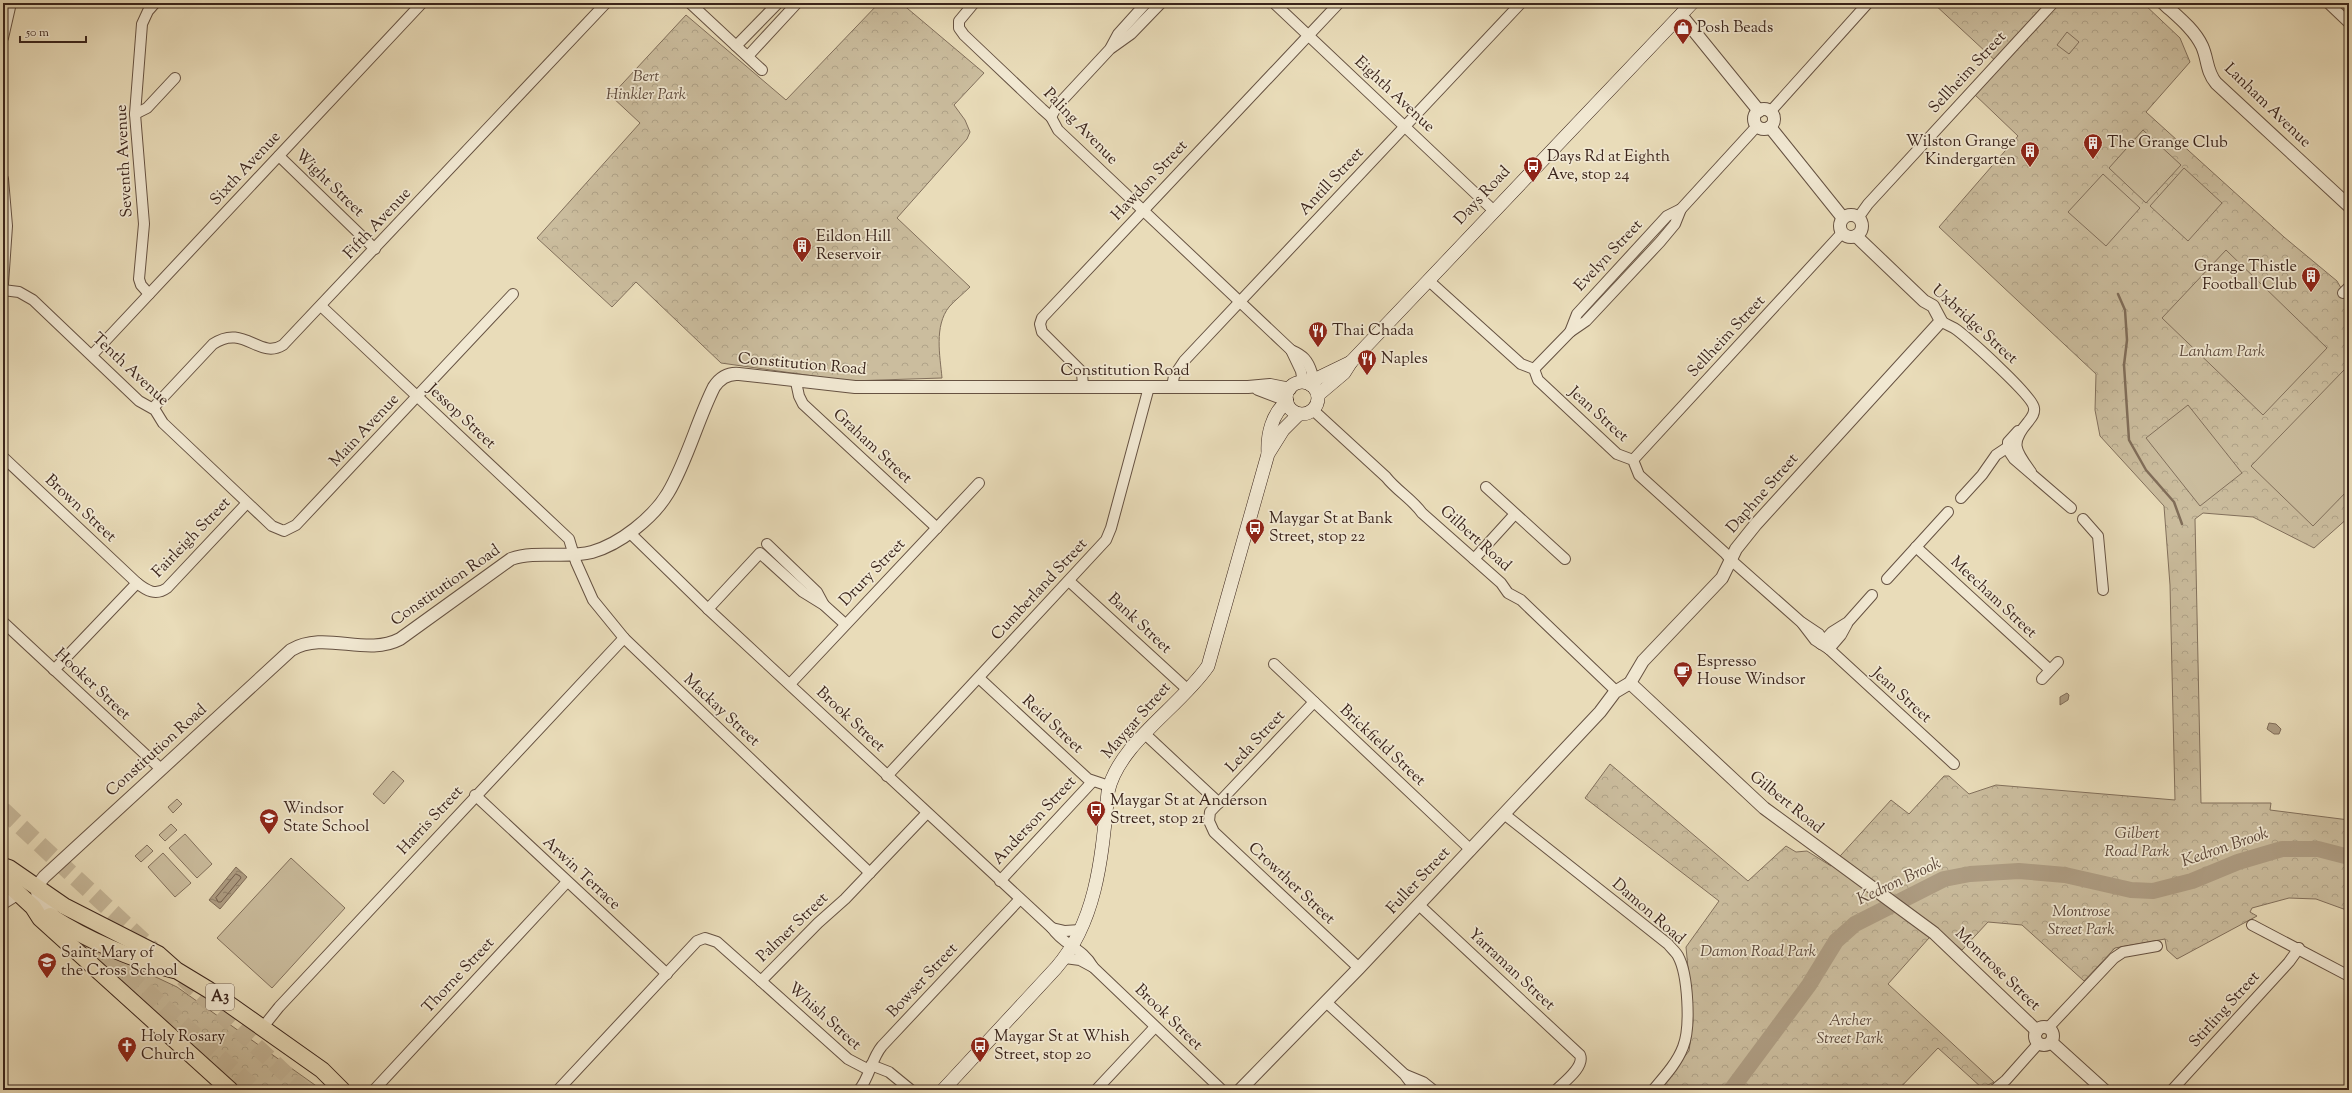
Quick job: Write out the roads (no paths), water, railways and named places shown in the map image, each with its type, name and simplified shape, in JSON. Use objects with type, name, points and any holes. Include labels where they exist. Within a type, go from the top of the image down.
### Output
[{"type":"highway","name":"A3","points":[[176,970],[150,964],[77,932],[33,907],[3,877],[9,868],[37,889],[64,906],[158,954],[176,970],[263,1027],[322,1070],[342,1090]]},
{"type":"highway","name":"A3","points":[[33,907],[40,918],[230,1090]]},
{"type":"main road","name":"Days Road","points":[[1310,387],[1318,378],[1351,362],[1692,3]]},
{"type":"main road","points":[[1293,385],[1310,387],[1317,403],[1313,410],[1299,414],[1291,410],[1288,397],[1293,385]]},
{"type":"main road","name":"Maygar Street","points":[[1268,454],[1267,442],[1275,416],[1288,397]]},
{"type":"main road","name":"Maygar Street","points":[[943,1090],[1065,958],[1072,947],[1080,930],[1098,877],[1109,786],[1122,760],[1188,690],[1203,672],[1211,659],[1268,454],[1283,430],[1299,414]]},
{"type":"street","points":[[3,38],[11,3]]},
{"type":"street","name":"Seventh Avenue","points":[[149,294],[141,285],[139,279],[144,224],[135,114],[142,24],[148,11],[155,3]]},
{"type":"street","name":"Sixth Avenue","points":[[92,355],[422,3]]},
{"type":"street","name":"Fifth Avenue","points":[[153,408],[216,343],[237,337],[264,348],[276,349],[288,342],[606,3]]},
{"type":"street","points":[[690,3],[762,70]]},
{"type":"street","points":[[736,46],[778,3]]},
{"type":"street","points":[[748,56],[797,3]]},
{"type":"street","name":"Paling Avenue","points":[[974,3],[959,21],[959,28],[964,35],[1051,117],[1058,130],[1291,350],[1310,387]]},
{"type":"street","points":[[1110,49],[1118,34],[1146,3]]},
{"type":"street","points":[[1051,117],[1057,106],[1110,49],[1131,34],[1161,3]]},
{"type":"street","name":"Eighth Avenue","points":[[1274,3],[1494,210]]},
{"type":"street","name":"Hawdon Street","points":[[1083,387],[1082,372],[1044,335],[1040,328],[1041,322],[1143,210],[1339,3]]},
{"type":"street","name":"Antill Street","points":[[1172,387],[1174,376],[1179,367],[1521,3]]},
{"type":"street","points":[[1681,15],[1764,111],[1774,119],[1770,127],[1764,129],[1757,126],[1754,118],[1764,111],[1868,3]]},
{"type":"street","name":"Sellheim Street","points":[[1858,218],[1868,204],[2053,3]]},
{"type":"street","name":"Lanham Avenue","points":[[2163,3],[2198,38],[2203,48],[2208,70],[2216,83],[2349,206]]},
{"type":"street","points":[[2328,3],[2349,23]]},
{"type":"street","points":[[135,114],[147,108],[175,78]]},
{"type":"street","name":"Evelyn Street","points":[[1534,369],[1570,332],[1577,314],[1663,220],[1681,209],[1757,126]]},
{"type":"street","points":[[1770,127],[1843,218]]},
{"type":"street","name":"Wight Street","points":[[279,156],[375,249]]},
{"type":"street","points":[[3,179],[7,226],[3,284]]},
{"type":"street","points":[[1850,215],[1858,218],[1862,228],[1856,236],[1848,237],[1842,233],[1840,226],[1843,218],[1850,215]]},
{"type":"street","name":"Sellheim Street","points":[[1633,460],[1842,233]]},
{"type":"street","name":"Uxbridge Street","points":[[1856,236],[1924,301],[1933,306],[1941,321],[1956,329],[1999,368],[2031,400],[2034,413],[2024,426],[2008,442],[2012,452]]},
{"type":"street","points":[[1428,280],[1521,364],[1534,369]]},
{"type":"street","name":"Tenth Avenue","points":[[3,290],[19,292],[27,296],[92,355],[139,401],[153,408],[163,423],[272,526],[284,531]]},
{"type":"street","name":"Main Avenue","points":[[284,531],[296,525],[513,294]]},
{"type":"street","name":"Jessop Street","points":[[321,306],[569,539],[574,554]]},
{"type":"street","name":"Daphne Street","points":[[1616,691],[1630,683],[1643,661],[1722,578],[1730,560],[1743,539],[1941,321]]},
{"type":"street","name":"Jean Street","points":[[1534,369],[1538,380],[1618,454],[1633,460],[1639,475],[1725,553],[1730,560],[1801,622],[1814,629],[1825,644],[1954,764]]},
{"type":"street","name":"Constitution Road","points":[[37,889],[41,880],[60,861],[296,647],[318,641],[386,645],[400,639],[511,559],[529,555],[574,554],[598,550],[614,544],[630,533],[668,493],[710,394],[719,381],[735,374],[796,382],[855,387],[1248,387],[1288,397]]},
{"type":"street","name":"Graham Street","points":[[796,382],[799,396],[803,404],[937,528]]},
{"type":"street","name":"Cumberland Street","points":[[887,776],[1070,581],[1109,535],[1149,387]]},
{"type":"street","name":"Gilbert Road","points":[[1313,410],[1386,477],[1396,490],[1415,503],[1422,513],[1474,559],[1508,593],[1521,600],[1616,691]]},
{"type":"street","points":[[1961,498],[1986,470],[1996,461],[2012,452],[2030,472],[2071,508]]},
{"type":"street","name":"Brown Street","points":[[3,457],[137,583]]},
{"type":"street","name":"Drury Street","points":[[790,684],[979,482]]},
{"type":"street","points":[[1486,487],[1514,515],[1565,559]]},
{"type":"street","name":"Fairleigh Street","points":[[54,670],[137,583],[151,592],[164,590],[247,503]]},
{"type":"street","points":[[1887,579],[1948,512]]},
{"type":"street","points":[[1474,559],[1514,515]]},
{"type":"street","points":[[2083,518],[2098,536],[2103,590]]},
{"type":"street","name":"Brook Street","points":[[630,533],[887,776],[1052,928],[1058,937],[1087,957],[1093,967],[1222,1090]]},
{"type":"street","name":"Meecham Street","points":[[1916,547],[2050,670]]},
{"type":"street","points":[[708,608],[762,548],[817,592],[824,605],[845,624]]},
{"type":"street","name":"Mackay Street","points":[[574,554],[593,600],[624,638],[870,873]]},
{"type":"street","name":"Bank Street","points":[[1070,581],[1188,690]]},
{"type":"street","points":[[1825,644],[1848,622],[1872,595]]},
{"type":"street","name":"Hooker Street","points":[[3,622],[161,769]]},
{"type":"street","name":"Harris Street","points":[[263,1027],[284,1001],[475,795],[624,638]]},
{"type":"street","points":[[2042,679],[2058,662]]},
{"type":"street","name":"Brickfield Street","points":[[1274,664],[1470,850]]},
{"type":"street","name":"Reid Street","points":[[979,678],[1092,782],[1109,786]]},
{"type":"street","name":"Gilbert Road","points":[[1630,683],[1764,808],[1934,933]]},
{"type":"street","name":"Fuller Street","points":[[1240,1090],[1419,905],[1600,712],[1616,691]]},
{"type":"street","name":"Leda Street","points":[[1219,803],[1314,702]]},
{"type":"street","points":[[1145,734],[1219,803]]},
{"type":"street","name":"Anderson Street","points":[[1000,881],[1092,782]]},
{"type":"street","name":"Arwin Terrace","points":[[475,795],[667,974]]},
{"type":"street","name":"Crowther Street","points":[[1219,803],[1210,812],[1209,821],[1214,832],[1359,968]]},
{"type":"street","name":"Palmer Street","points":[[558,1090],[697,941],[709,938],[716,942],[761,981],[870,873],[927,813]]},
{"type":"street","name":"Damon Road","points":[[1504,814],[1668,944],[1678,955],[1688,1012],[1687,1036],[1678,1057],[1654,1090]]},
{"type":"street","name":"Thorne Street","points":[[374,1090],[567,882]]},
{"type":"street","points":[[37,889],[40,901],[52,913],[55,919]]},
{"type":"street","points":[[3,904],[19,894]]},
{"type":"street","name":"Bowser Street","points":[[859,1090],[882,1046],[1020,899]]},
{"type":"street","name":"Yarraman Street","points":[[1419,905],[1575,1049],[1581,1058],[1577,1068],[1556,1090]]},
{"type":"street","points":[[2252,925],[2299,948],[2349,976]]},
{"type":"street","points":[[1052,928],[1065,932],[1080,930]]},
{"type":"street","name":"Montrose Street","points":[[1934,933],[2043,1029]]},
{"type":"street","points":[[2104,1090],[2045,1042],[2036,1039],[2043,1029],[2114,958],[2123,952],[2157,946]]},
{"type":"street","name":"Stirling Street","points":[[2172,1090],[2289,962],[2299,948]]},
{"type":"street","name":"Brook Street","points":[[1065,958],[1080,960],[1093,967]]},
{"type":"street","name":"Whish Street","points":[[761,981],[852,1063],[889,1072],[911,1090]]},
{"type":"street","points":[[1326,1002],[1404,1074],[1416,1090]]},
{"type":"street","points":[[1096,1090],[1155,1027]]},
{"type":"street","points":[[1994,1090],[2045,1042]]},
{"type":"street","points":[[1404,1074],[1422,1082],[1433,1090]]},
{"type":"water","points":[[2067,693],[2069,695],[2068,700],[2060,705],[2060,697]]},
{"type":"water","points":[[2269,723],[2276,724],[2281,729],[2279,734],[2274,734],[2267,729]]},
{"type":"water","points":[[236,867],[247,877],[220,909],[209,900]]},
{"type":"waterway","points":[[2118,294],[2125,310],[2127,340],[2124,365],[2129,440],[2146,470],[2174,502],[2182,524]]},
{"type":"waterway","name":"Kedron Brook","points":[[1731,1090],[1809,985],[1836,941],[1855,924],[1944,879],[1970,874],[2019,871],[2065,875],[2131,890],[2153,891],[2192,881],[2238,862],[2282,849],[2318,849],[2349,857]]},
{"type":"tunnel","points":[[3,810],[152,949]]},
{"type":"tunnel","points":[[90,940],[256,1090]]},
{"type":"tunnel","points":[[183,978],[303,1090]]},
{"type":"place","name":"Posh Beads","points":[[1683,45]]},
{"type":"place","name":"The Grange Club","points":[[2093,160]]},
{"type":"place","name":"Wilston Grange Kindergarten","points":[[2030,168]]},
{"type":"place","name":"Days Rd at Eighth Ave, stop 24","points":[[1533,183]]},
{"type":"place","name":"Eildon Hill Reservoir","points":[[802,263]]},
{"type":"place","name":"Grange Thistle Football Club","points":[[2311,293]]},
{"type":"place","name":"Thai Chada","points":[[1318,348]]},
{"type":"place","name":"Naples","points":[[1367,376]]},
{"type":"place","name":"Maygar St at Bank Street, stop 22","points":[[1255,545]]},
{"type":"place","name":"Espresso House Windsor","points":[[1683,688]]},
{"type":"place","name":"Maygar St at Anderson Street, stop 21","points":[[1096,827]]},
{"type":"place","name":"Windsor State School","points":[[269,835]]},
{"type":"place","name":"Saint Mary of the Cross School","points":[[47,979]]},
{"type":"place","name":"Holy Rosary Church","points":[[127,1063]]},
{"type":"place","name":"Maygar St at Whish Street, stop 20","points":[[980,1063]]},
{"type":"park label","name":"Bert Hinkler Park","points":[[646,86]]},
{"type":"park label","name":"Lanham Park","points":[[2222,352]]},
{"type":"park label","name":"Gilbert Road Park","points":[[2137,843]]},
{"type":"park label","name":"Montrose Street Park","points":[[2081,921]]},
{"type":"park label","name":"Damon Road Park","points":[[1758,952]]},
{"type":"park label","name":"Archer Street Park","points":[[1850,1030]]}]
